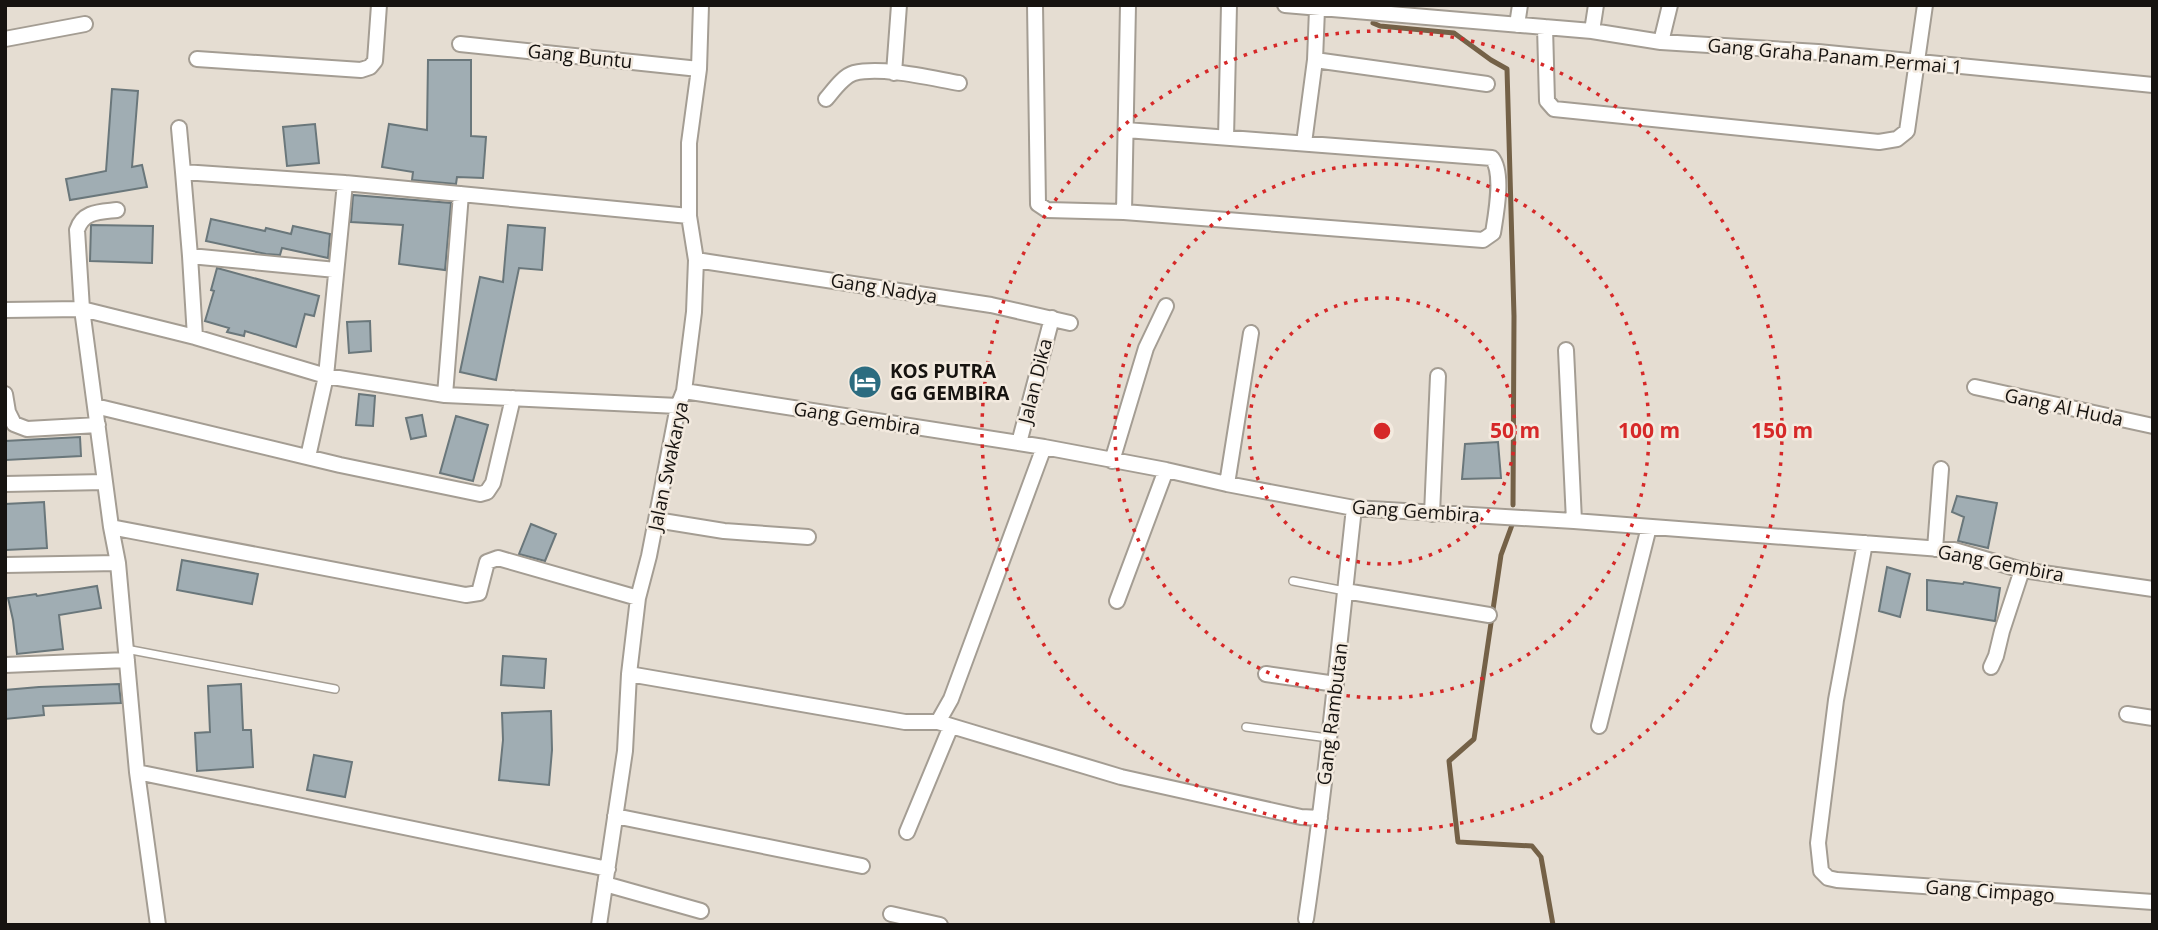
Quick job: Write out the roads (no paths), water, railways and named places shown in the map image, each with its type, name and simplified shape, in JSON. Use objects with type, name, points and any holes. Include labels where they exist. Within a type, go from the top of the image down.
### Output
[{"type":"street","points":[[197,59],[361,70],[370,67],[375,61],[379,5]]},
{"type":"street","name":"Jalan Swakarya","points":[[599,925],[625,751],[629,674],[638,598],[649,556],[678,406],[684,391],[694,312],[696,260],[689,216],[689,143],[699,69],[701,5]]},
{"type":"street","points":[[894,72],[899,5]]},
{"type":"street","points":[[1035,5],[1038,204],[1046,210],[1124,212],[1483,240],[1493,233],[1498,167],[1492,158],[1126,130]]},
{"type":"street","points":[[1124,212],[1128,5]]},
{"type":"street","points":[[1226,138],[1229,5]]},
{"type":"street","name":"Gang Graha Panam Permai 1","points":[[1285,5],[1592,31],[1661,42],[1818,52],[2153,85]]},
{"type":"street","points":[[1517,25],[1520,5]]},
{"type":"street","points":[[1592,31],[1596,5]]},
{"type":"street","points":[[1661,42],[1670,5]]},
{"type":"street","points":[[1545,27],[1547,102],[1553,109],[1879,142],[1897,139],[1908,131],[1926,5]]},
{"type":"street","points":[[1304,143],[1315,60],[1317,9]]},
{"type":"street","points":[[5,39],[85,24]]},
{"type":"street","name":"Gang Buntu","points":[[460,44],[699,69]]},
{"type":"street","points":[[1315,60],[1487,84]]},
{"type":"street","points":[[826,99],[852,73],[894,72],[959,83]]},
{"type":"street","points":[[179,128],[195,337]]},
{"type":"street","points":[[183,172],[345,183],[689,216]]},
{"type":"street","points":[[308,457],[326,376],[345,183]]},
{"type":"street","points":[[445,395],[461,194]]},
{"type":"street","points":[[117,210],[92,213],[80,221],[77,230],[82,309],[118,563],[137,772],[158,925]]},
{"type":"street","points":[[190,256],[337,270]]},
{"type":"street","name":"Gang Nadya","points":[[696,260],[991,304],[1070,323]]},
{"type":"street","points":[[1112,461],[1146,348],[1166,306]]},
{"type":"street","points":[[5,310],[82,309],[195,337],[326,376],[445,395],[678,406]]},
{"type":"street","name":"Jalan Dika","points":[[1019,443],[1052,318]]},
{"type":"street","points":[[1227,484],[1251,333]]},
{"type":"street","points":[[1566,350],[1574,521]]},
{"type":"street","points":[[1432,514],[1438,376]]},
{"type":"street","name":"Gang Al Huda","points":[[1975,387],[2153,426]]},
{"type":"street","name":"Gang Gembira","points":[[684,391],[1044,447],[1354,508],[1574,521],[1954,550],[2022,570],[2153,589]]},
{"type":"street","points":[[5,394],[8,412],[14,424],[27,429],[98,425]]},
{"type":"street","points":[[95,406],[308,457],[480,494],[488,492],[493,483],[513,398]]},
{"type":"street","points":[[907,832],[945,724],[950,699],[1044,447]]},
{"type":"street","points":[[1935,549],[1941,469]]},
{"type":"street","points":[[1118,601],[1166,470]]},
{"type":"street","points":[[5,484],[105,482]]},
{"type":"street","name":"Gang Rambutan","points":[[1306,919],[1336,684],[1354,508]]},
{"type":"street","points":[[656,520],[724,531],[808,537]]},
{"type":"street","points":[[111,527],[466,595],[479,593],[487,562],[498,558],[638,598]]},
{"type":"street","points":[[1599,726],[1649,527]]},
{"type":"street","name":"Gang Cimpago","points":[[1865,543],[1836,700],[1818,843],[1821,872],[1828,878],[2153,902]]},
{"type":"street","points":[[5,565],[118,563]]},
{"type":"street","points":[[1991,667],[2022,570]]},
{"type":"street","points":[[1345,591],[1489,615]]},
{"type":"street","points":[[5,665],[126,654]]},
{"type":"street","points":[[629,674],[905,722],[945,724],[1121,777],[1301,817],[1320,818]]},
{"type":"street","points":[[1266,674],[1336,684]]},
{"type":"street","points":[[2127,714],[2153,718]]},
{"type":"street","points":[[137,772],[607,876],[701,911]]},
{"type":"street","points":[[615,816],[862,866]]},
{"type":"street","points":[[891,914],[940,925]]},
{"type":"lane","points":[[1293,581],[1345,591]]},
{"type":"lane","points":[[126,654],[335,689]]},
{"type":"lane","points":[[1246,727],[1329,738]]},
{"type":"waterway","points":[[1373,23],[1380,26],[1454,33],[1507,69],[1514,316],[1513,505]]},
{"type":"waterway","points":[[1512,525],[1501,555],[1474,739],[1449,761],[1458,842],[1532,846],[1541,857],[1553,925]]},
{"type":"place","name":"KOS PUTRA GG GEMBIRA","points":[[865,382]]}]
